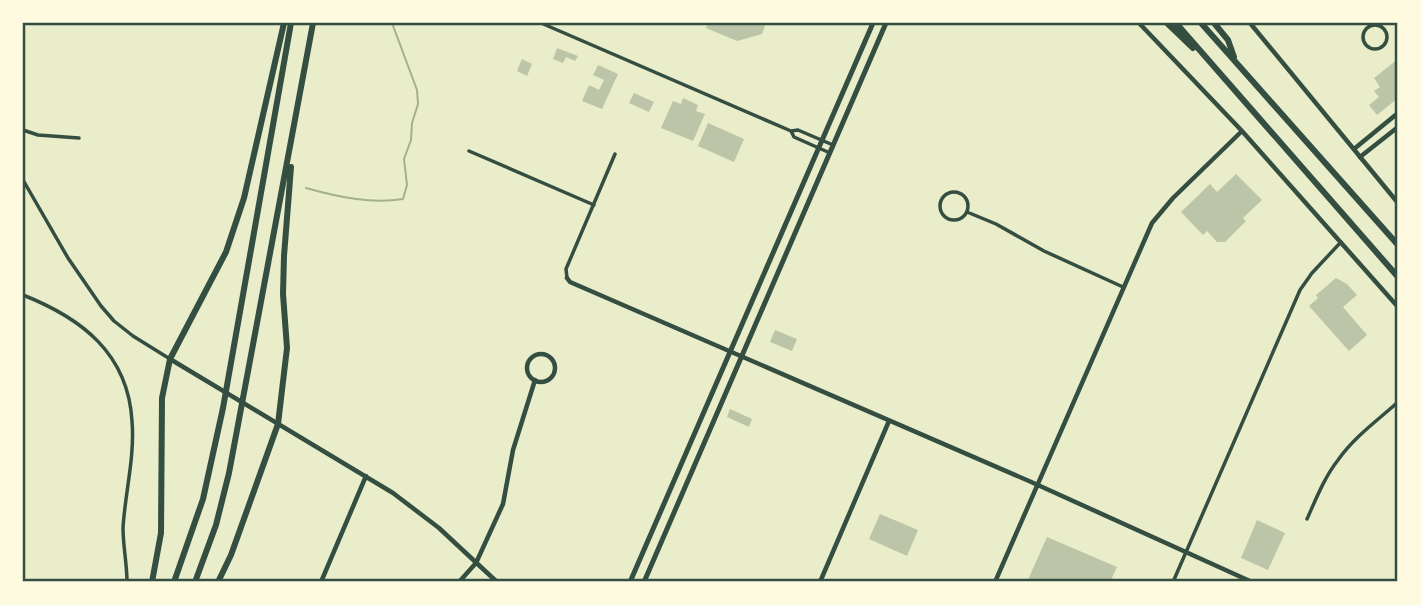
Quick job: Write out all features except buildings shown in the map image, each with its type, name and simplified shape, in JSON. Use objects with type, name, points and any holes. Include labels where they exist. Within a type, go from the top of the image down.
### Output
[{"type":"highway","points":[[152,582],[160,533],[162,398],[170,359],[226,252],[244,198],[284,23]]},
{"type":"highway","points":[[174,582],[202,499],[223,408],[291,23]]},
{"type":"highway","points":[[195,582],[216,525],[229,473],[313,23]]},
{"type":"highway","points":[[1167,23],[1229,83]]},
{"type":"highway","points":[[1176,23],[1398,277]]},
{"type":"highway","points":[[1201,23],[1398,245]]},
{"type":"highway","points":[[1214,23],[1228,40],[1236,62]]},
{"type":"highway","points":[[218,582],[231,555],[278,424],[287,348],[284,281],[290,155]]},
{"type":"main road","points":[[629,582],[873,23]]},
{"type":"main road","points":[[644,582],[886,23]]},
{"type":"street","points":[[541,23],[791,131],[798,130],[834,145]]},
{"type":"street","points":[[1139,23],[1242,131],[1398,307]]},
{"type":"street","points":[[1250,23],[1398,203]]},
{"type":"street","points":[[1373,24],[1383,25],[1387,32],[1387,40],[1382,47],[1374,49],[1367,46],[1363,38],[1365,30],[1373,24]]},
{"type":"street","points":[[1354,149],[1398,113]]},
{"type":"street","points":[[1360,157],[1398,127]]},
{"type":"street","points":[[23,130],[38,135],[79,138]]},
{"type":"street","points":[[791,131],[794,138],[830,153]]},
{"type":"street","points":[[995,582],[1144,239],[1158,215],[1242,131]]},
{"type":"street","points":[[469,151],[594,205]]},
{"type":"street","points":[[615,154],[566,269],[570,282],[1037,485],[1252,582]]},
{"type":"street","points":[[23,180],[68,258],[107,313],[133,336],[420,511],[496,582]]},
{"type":"street","points":[[958,193],[966,199],[967,212],[960,219],[947,218],[941,211],[942,201],[948,194],[958,193]]},
{"type":"street","points":[[967,212],[996,224],[1044,251],[1123,286]]},
{"type":"street","points":[[1173,582],[1300,290],[1312,272],[1341,242]]},
{"type":"street","points":[[23,295],[56,308],[80,324],[103,345],[130,403],[132,422],[123,530],[127,582]]},
{"type":"street","points":[[535,355],[548,356],[554,362],[552,376],[546,381],[535,380],[529,373],[530,361],[535,355]]},
{"type":"street","points":[[459,582],[476,563],[503,504],[513,450],[535,380]]},
{"type":"street","points":[[1307,519],[1320,488],[1338,459],[1398,402]]},
{"type":"street","points":[[820,582],[889,421]]},
{"type":"street","points":[[321,582],[366,476]]},
{"type":"waterway","points":[[306,188],[354,199],[403,199],[407,185],[404,159],[418,104],[417,90],[392,23]]}]
